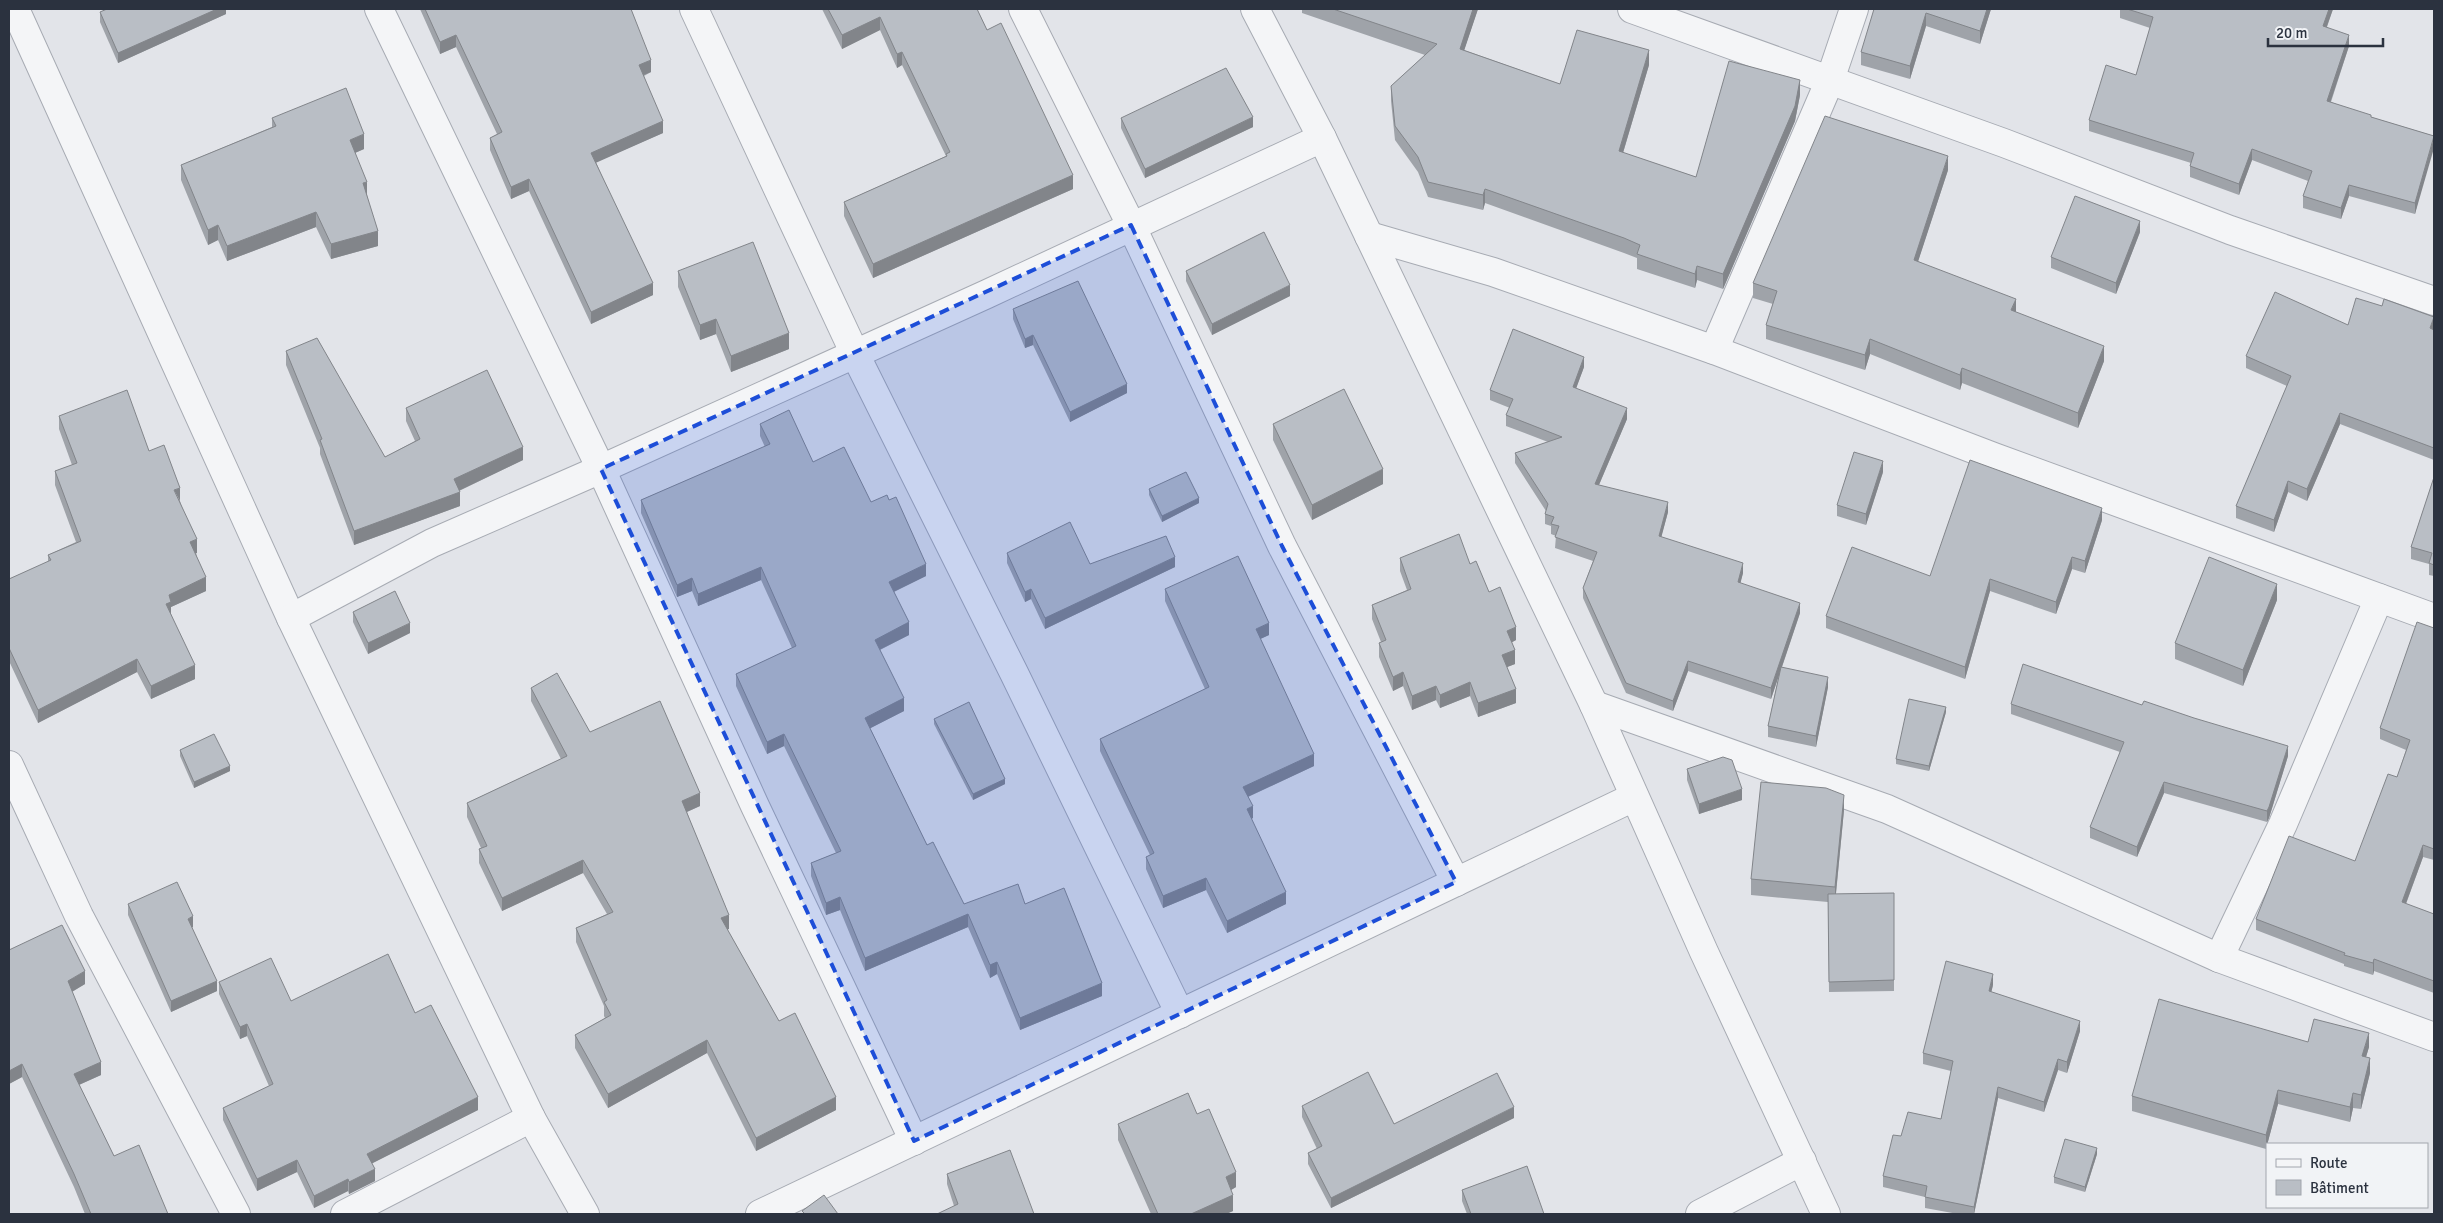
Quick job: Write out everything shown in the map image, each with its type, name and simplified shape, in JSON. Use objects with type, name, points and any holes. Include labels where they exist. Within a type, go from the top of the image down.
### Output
[{"type":"street","points":[[15,9],[291,618],[531,1118],[585,1214]]},
{"type":"street","points":[[379,9],[601,469],[755,806],[914,1141]]},
{"type":"street","points":[[694,9],[854,352],[1014,673],[1180,1014]]},
{"type":"street","points":[[1023,9],[1131,225],[1282,546],[1456,882]]},
{"type":"street","points":[[1254,9],[1322,138],[1594,705],[1634,797],[1826,1214]]},
{"type":"street","points":[[1632,9],[2004,143],[2230,230],[2434,301]]},
{"type":"street","points":[[1714,350],[1830,80],[1854,9]]},
{"type":"street","points":[[291,618],[432,543],[601,469],[854,352],[987,294],[1131,225],[1322,138]]},
{"type":"street","points":[[1369,236],[1493,272],[1714,350],[1994,457],[2434,618]]},
{"type":"street","points":[[2219,958],[2283,824],[2379,598]]},
{"type":"street","points":[[1594,705],[1887,809],[2219,958],[2434,1037]]},
{"type":"street","points":[[9,765],[79,916],[236,1214]]},
{"type":"street","points":[[760,1214],[1634,797]]},
{"type":"street","points":[[344,1214],[531,1118]]},
{"type":"street","points":[[1700,1214],[1802,1162]]},
{"type":"highlighted area","points":[[1131,225],[1282,546],[1456,882],[914,1141],[601,469]]},
{"type":"building","points":[[107,9],[217,9],[118,53],[100,12]]},
{"type":"building","points":[[425,9],[631,9],[651,60],[639,65],[663,121],[591,153],[653,283],[591,312],[529,179],[511,187],[490,138],[502,132],[456,35],[440,42]]},
{"type":"building","points":[[828,9],[977,9],[987,30],[1001,23],[1073,175],[873,264],[844,202],[947,156],[946,154],[950,152],[902,52],[897,54],[880,17],[842,35]]},
{"type":"building","points":[[1333,9],[1473,9],[1460,49],[1560,84],[1577,30],[1649,50],[1619,151],[1696,177],[1729,61],[1800,80],[1795,106],[1723,274],[1697,266],[1695,274],[1637,254],[1640,245],[1624,238],[1485,189],[1483,195],[1428,182],[1418,157],[1395,126],[1391,86],[1437,44]]},
{"type":"building","points":[[1874,9],[1987,9],[1980,31],[1926,13],[1910,66],[1861,52]]},
{"type":"building","points":[[2127,9],[2329,9],[2323,26],[2349,35],[2327,101],[2371,115],[2371,117],[2434,136],[2415,203],[2349,185],[2341,208],[2303,196],[2312,171],[2252,149],[2239,184],[2190,166],[2194,153],[2089,120],[2106,65],[2136,75],[2153,17]]},
{"type":"building","points":[[1226,68],[1253,117],[1145,169],[1121,118]]},
{"type":"building","points":[[346,88],[364,134],[350,140],[367,182],[363,183],[378,231],[331,244],[316,212],[227,246],[218,225],[208,230],[181,165],[276,126],[272,118]]},
{"type":"building","points":[[1825,116],[1948,156],[1914,260],[2016,299],[2011,310],[2104,346],[2078,413],[1962,368],[1960,375],[1870,339],[1865,355],[1766,325],[1777,291],[1753,283]]},
{"type":"building","points":[[2075,196],[2140,221],[2116,283],[2051,257]]},
{"type":"building","points":[[1264,232],[1290,285],[1212,324],[1186,271]]},
{"type":"building","points":[[753,242],[789,333],[731,356],[716,319],[700,325],[678,271]]},
{"type":"building","points":[[1078,281],[1127,384],[1070,412],[1033,335],[1025,339],[1013,309]]},
{"type":"building","points":[[2275,292],[2348,325],[2356,298],[2382,306],[2384,299],[2434,317],[2430,328],[2434,330],[2434,448],[2340,413],[2307,489],[2288,481],[2274,520],[2236,506],[2291,376],[2246,356]]},
{"type":"building","points":[[1513,329],[1584,357],[1573,387],[1627,408],[1595,484],[1668,502],[1659,536],[1743,563],[1738,582],[1800,603],[1771,688],[1688,661],[1673,701],[1626,683],[1583,588],[1597,552],[1555,537],[1559,526],[1551,524],[1554,517],[1545,514],[1548,504],[1515,453],[1562,437],[1506,415],[1513,399],[1490,390]]},
{"type":"building","points":[[317,338],[385,457],[420,439],[406,408],[487,370],[523,447],[454,479],[460,492],[354,531],[320,440],[322,439],[286,351]]},
{"type":"building","points":[[1344,389],[1383,469],[1312,505],[1273,424]]},
{"type":"building","points":[[127,390],[149,451],[164,445],[180,488],[174,490],[197,539],[190,542],[206,577],[169,595],[171,602],[166,604],[195,665],[151,686],[137,659],[38,710],[9,648],[9,579],[51,560],[48,555],[81,541],[55,471],[77,463],[59,416]]},
{"type":"building","points":[[789,410],[813,462],[844,447],[871,502],[887,495],[889,500],[896,497],[926,564],[889,582],[909,622],[875,640],[904,698],[865,718],[927,845],[933,842],[964,904],[1018,884],[1025,904],[1064,888],[1102,983],[1020,1018],[997,962],[990,965],[968,914],[865,958],[840,897],[826,903],[811,863],[841,851],[784,734],[767,742],[736,674],[796,646],[761,567],[698,594],[692,578],[677,585],[641,500],[770,444],[760,424]]},
{"type":"building","points":[[1854,452],[1883,461],[1866,514],[1837,505]]},
{"type":"building","points":[[1970,460],[2102,508],[2085,561],[2072,557],[2056,602],[1990,579],[1965,667],[1826,616],[1852,547],[1930,576]]},
{"type":"building","points":[[1186,472],[1199,498],[1162,516],[1149,489]]},
{"type":"building","points":[[2434,477],[2434,565],[2429,563],[2432,553],[2411,547]]},
{"type":"building","points":[[1070,522],[1090,564],[1166,536],[1175,557],[1045,618],[1031,589],[1025,592],[1007,553]]},
{"type":"building","points":[[1459,534],[1470,564],[1476,561],[1489,592],[1500,587],[1516,627],[1507,631],[1515,650],[1502,655],[1516,689],[1478,703],[1470,682],[1440,695],[1436,686],[1412,696],[1403,672],[1393,677],[1379,643],[1386,640],[1372,605],[1411,589],[1400,558]]},
{"type":"building","points":[[1238,556],[1269,623],[1256,629],[1314,754],[1243,787],[1253,806],[1247,809],[1286,892],[1227,921],[1206,878],[1163,896],[1146,857],[1154,853],[1100,739],[1209,687],[1165,589]]},
{"type":"building","points":[[2209,557],[2277,584],[2243,670],[2175,643]]},
{"type":"building","points":[[395,591],[410,623],[368,643],[353,612]]},
{"type":"building","points":[[2417,622],[2434,628],[2434,849],[2423,845],[2402,902],[2434,914],[2434,981],[2374,959],[2373,963],[2344,955],[2345,953],[2256,919],[2289,836],[2355,861],[2388,774],[2397,777],[2410,740],[2380,728]]},
{"type":"building","points":[[2023,664],[2142,705],[2144,701],[2288,746],[2267,811],[2164,782],[2137,847],[2090,827],[2124,742],[2011,704]]},
{"type":"building","points":[[1781,667],[1828,677],[1816,736],[1768,726]]},
{"type":"building","points":[[557,673],[590,732],[660,701],[700,793],[682,801],[729,915],[721,918],[779,1021],[795,1013],[836,1097],[756,1138],[707,1040],[608,1094],[575,1035],[611,1015],[604,1002],[607,1000],[576,928],[613,912],[583,860],[502,898],[479,849],[487,846],[467,803],[567,756],[531,688]]},
{"type":"building","points":[[1909,699],[1946,707],[1929,766],[1896,759]]},
{"type":"building","points":[[969,702],[1005,779],[973,794],[934,719]]},
{"type":"building","points":[[214,734],[230,766],[194,782],[180,750]]},
{"type":"building","points":[[1723,757],[1732,760],[1742,789],[1699,804],[1687,769]]},
{"type":"building","points":[[1761,782],[1826,788],[1844,795],[1835,887],[1751,879]]},
{"type":"building","points":[[177,882],[193,916],[188,919],[217,981],[171,1001],[128,904]]},
{"type":"building","points":[[1894,893],[1894,980],[1829,982],[1828,894]]},
{"type":"building","points":[[62,925],[85,971],[68,981],[101,1062],[74,1074],[114,1156],[139,1145],[168,1214],[91,1214],[22,1064],[9,1071],[9,950]]},
{"type":"building","points":[[388,954],[415,1013],[431,1005],[478,1097],[367,1154],[375,1169],[349,1182],[348,1179],[314,1196],[297,1160],[257,1179],[223,1108],[273,1084],[247,1024],[240,1027],[219,982],[271,958],[291,1001]]},
{"type":"building","points":[[1946,961],[1993,974],[1989,991],[2080,1021],[2067,1062],[2058,1059],[2044,1102],[1998,1087],[1974,1207],[1925,1197],[1927,1186],[1883,1176],[1893,1135],[1901,1136],[1908,1112],[1941,1119],[1953,1061],[1923,1053]]},
{"type":"building","points":[[2159,999],[2308,1042],[2314,1019],[2369,1033],[2362,1056],[2370,1058],[2361,1095],[2353,1093],[2350,1107],[2278,1090],[2266,1135],[2132,1096]]},
{"type":"building","points":[[1368,1072],[1394,1124],[1497,1073],[1514,1107],[1331,1198],[1308,1153],[1322,1146],[1302,1106]]},
{"type":"building","points":[[1188,1093],[1197,1114],[1209,1109],[1236,1172],[1226,1177],[1233,1195],[1191,1214],[1158,1214],[1118,1124]]},
{"type":"building","points":[[2065,1139],[2097,1148],[2085,1187],[2054,1177]]},
{"type":"building","points":[[1010,1150],[1034,1214],[937,1214],[958,1204],[947,1174]]},
{"type":"building","points":[[1527,1166],[1544,1214],[1471,1214],[1462,1190]]},
{"type":"building","points":[[824,1195],[838,1214],[805,1214],[802,1211]]}]
